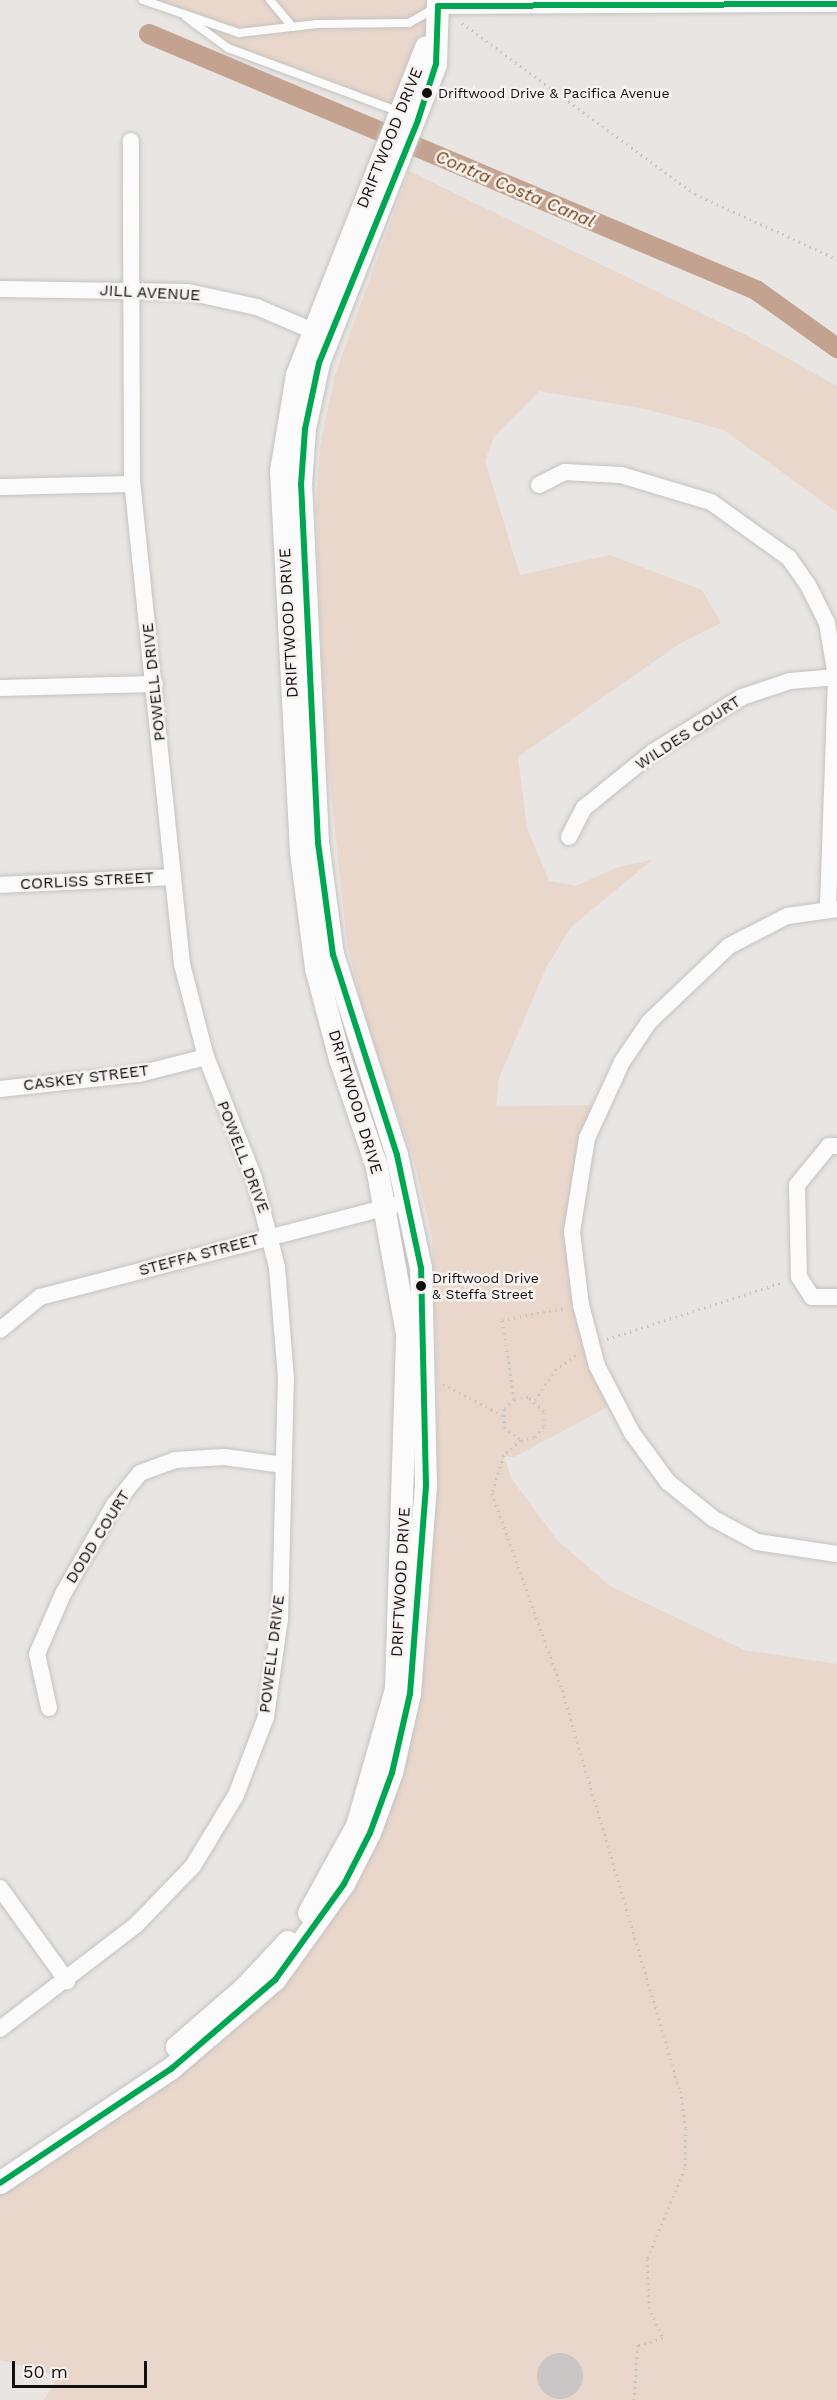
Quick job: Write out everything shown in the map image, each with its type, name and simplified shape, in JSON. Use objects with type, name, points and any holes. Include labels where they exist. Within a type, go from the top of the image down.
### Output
[{"type":"street","points":[[438,3],[780,2],[837,4]]},
{"type":"street","name":"DRIFTWOOD DRIVE","points":[[0,2169],[173,2049],[245,1988],[302,1925],[357,1826],[396,1689],[406,1464],[406,1334],[385,1209],[316,968],[301,852],[281,471],[297,375],[322,334],[410,116],[438,3]]},
{"type":"street","name":"POWELL DRIVE","points":[[0,2029],[67,1981],[136,1925],[192,1866],[236,1795],[266,1717],[280,1619],[286,1379],[271,1237],[206,1057],[182,964],[155,684],[132,484],[130,141]]},
{"type":"street","name":"JILL AVENUE","points":[[0,289],[188,292],[257,307],[322,334]]},
{"type":"street","name":"DRIFTWOOD DRIVE","points":[[0,2183],[45,2158],[232,2022],[275,1980],[344,1884],[392,1773],[410,1694],[426,1486],[421,1268],[408,1200],[333,955],[318,843],[301,486],[305,429],[322,334]]},
{"type":"street","points":[[539,485],[565,472],[621,475],[711,502],[789,558],[808,585],[827,623],[837,677],[832,909],[786,916],[729,946],[685,982],[622,1062],[587,1138],[572,1232],[581,1305],[590,1344],[632,1433],[668,1482],[714,1519],[757,1542],[837,1554]]},
{"type":"street","points":[[0,487],[132,484]]},
{"type":"street","name":"WILDES COURT","points":[[569,837],[584,808],[653,753],[742,697],[790,681],[837,677]]},
{"type":"street","points":[[0,688],[155,684]]},
{"type":"street","name":"CORLISS STREET","points":[[0,885],[173,877]]},
{"type":"street","name":"CASKEY STREET","points":[[0,1089],[139,1074],[206,1057]]},
{"type":"street","points":[[837,1146],[829,1146],[797,1185],[799,1276],[812,1297],[837,1297]]},
{"type":"street","name":"STEFFA STREET","points":[[0,1330],[40,1297],[385,1209],[408,1200]]},
{"type":"street","name":"DODD COURT","points":[[49,1708],[37,1654],[63,1594],[114,1505],[140,1473],[184,1460],[283,1465]]},
{"type":"street","points":[[0,1888],[67,1981]]},
{"type":"lane","points":[[143,0],[239,33],[293,27],[409,23],[438,3]]},
{"type":"lane","points":[[270,0],[293,27]]},
{"type":"lane","points":[[178,12],[228,48],[410,116]]},
{"type":"path","points":[[438,3],[695,194],[837,259]]},
{"type":"path","points":[[535,1400],[555,1370],[590,1344],[799,1276]]},
{"type":"path","points":[[502,1415],[514,1399],[502,1320],[581,1305]]},
{"type":"path","points":[[425,1372],[477,1406],[502,1415]]},
{"type":"path","points":[[514,1399],[535,1400],[544,1411],[544,1426],[535,1437],[521,1440],[504,1455],[492,1493],[562,1690],[680,2091],[686,2128],[685,2168],[647,2259],[649,2307],[663,2338],[638,2345],[634,2400]]},
{"type":"path","points":[[502,1415],[508,1433],[521,1440]]},
{"type":"shaded area","points":[[143,0],[438,0],[438,6],[401,112],[228,48],[178,12]]},
{"type":"shaded area","points":[[409,171],[746,335],[837,386],[837,512],[724,430],[646,409],[539,391],[494,437],[485,461],[520,575],[610,555],[702,590],[721,623],[679,644],[518,757],[527,828],[549,881],[576,886],[618,867],[652,860],[572,926],[547,966],[499,1078],[496,1106],[601,1105],[572,1232],[581,1305],[617,1402],[514,1457],[504,1456],[511,1478],[557,1540],[610,1586],[744,1650],[837,1664],[837,2400],[44,2400],[59,2376],[0,2360],[0,2193],[41,2171],[238,2027],[321,1937],[360,1873],[421,1680],[438,1411],[432,1237],[413,1157],[367,1026],[347,944],[325,736],[316,506],[320,446],[335,375]]},
{"type":"building","points":[[560,2353],[576,2360],[583,2376],[576,2392],[560,2399],[544,2392],[537,2376],[544,2360]]},
{"type":"waterway","name":"Contra Costa Canal","points":[[149,34],[756,290],[837,348]]},
{"type":"transit line","points":[[438,6],[837,4]]},
{"type":"transit line","points":[[0,2183],[171,2069],[275,1980],[344,1884],[370,1833],[392,1773],[410,1694],[426,1486],[421,1268],[397,1155],[333,955],[318,843],[301,485],[305,429],[319,363],[418,120],[436,64],[438,6]]},
{"type":"place","name":"Driftwood Drive & Pacifica Avenue","points":[[427,93]]},
{"type":"place","name":"Driftwood Drive & Steffa Street","points":[[421,1286]]}]
